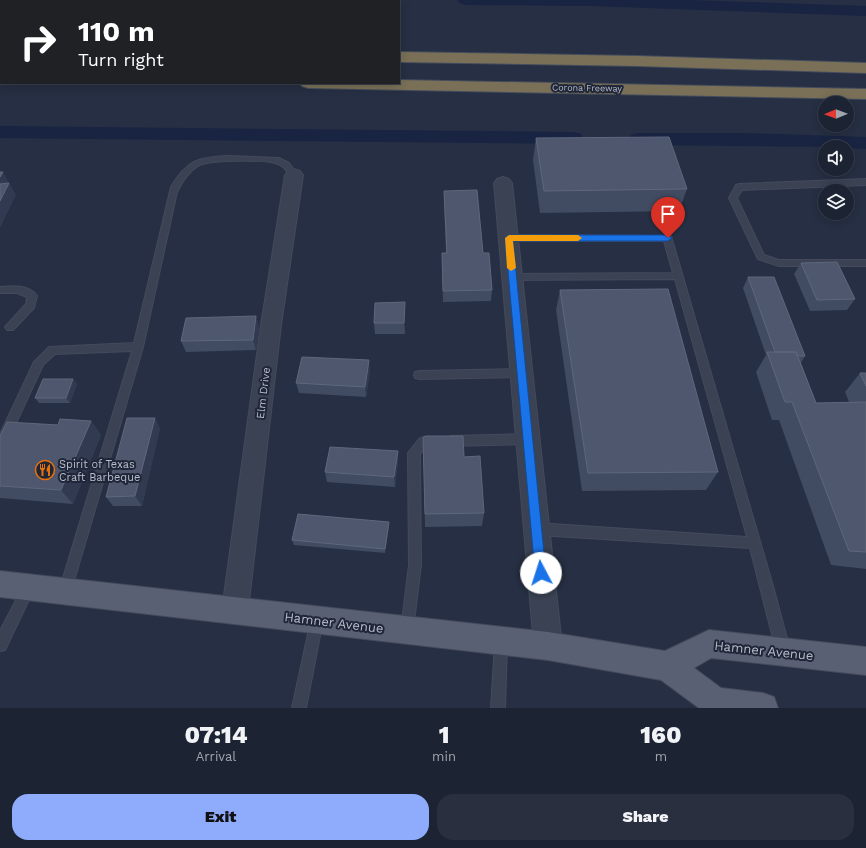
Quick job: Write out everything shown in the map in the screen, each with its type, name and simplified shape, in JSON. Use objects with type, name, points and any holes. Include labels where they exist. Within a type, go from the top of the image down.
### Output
[{"type":"highway","points":[[400,43],[741,50]]},
{"type":"highway","points":[[820,52],[866,58]]},
{"type":"highway","points":[[400,57],[636,61],[866,68]]},
{"type":"highway","points":[[400,68],[866,76]]},
{"type":"highway","name":"Corona Freeway","points":[[360,84],[866,94]]},
{"type":"highway","points":[[829,93],[866,90]]},
{"type":"main road","name":"Hamner Avenue","points":[[0,584],[548,646],[667,666],[717,705],[763,708]]},
{"type":"main road","name":"Hamner Avenue","points":[[667,666],[709,644],[866,661]]},
{"type":"street","name":"Elm Drive","points":[[235,610],[271,325],[294,175]]},
{"type":"street","points":[[503,183],[548,646]]},
{"type":"lane","points":[[65,591],[138,347],[173,192],[180,177],[190,167],[202,161],[246,159],[277,160],[288,165],[294,175]]},
{"type":"lane","points":[[866,182],[740,186],[733,198],[761,257],[780,264],[866,263]]},
{"type":"lane","points":[[509,238],[668,238],[784,652]]},
{"type":"lane","points":[[512,276],[679,276]]},
{"type":"lane","points":[[0,290],[18,290],[28,292],[32,296],[31,305],[10,327]]},
{"type":"lane","points":[[0,446],[39,362],[53,350],[138,347]]},
{"type":"lane","points":[[419,374],[521,373]]},
{"type":"lane","points":[[407,630],[414,565],[414,453],[423,442],[528,439]]},
{"type":"lane","points":[[536,529],[754,543]]},
{"type":"lane","points":[[0,644],[29,587]]},
{"type":"lane","points":[[299,708],[317,620]]},
{"type":"lane","points":[[498,708],[501,640]]},
{"type":"building","points":[[669,137],[687,189],[544,191],[536,138]]},
{"type":"building","points":[[9,183],[0,201],[0,184]]},
{"type":"building","points":[[477,190],[483,253],[489,253],[492,290],[443,291],[442,253],[447,253],[444,191]]},
{"type":"building","points":[[837,262],[855,299],[817,300],[801,263]]},
{"type":"building","points":[[748,277],[774,277],[805,356],[798,356],[796,352],[775,352]]},
{"type":"building","points":[[668,289],[718,472],[588,473],[560,290]]},
{"type":"building","points":[[405,302],[404,323],[374,323],[375,303]]},
{"type":"building","points":[[256,316],[253,340],[181,341],[186,318]]},
{"type":"building","points":[[767,352],[796,352],[816,403],[866,402],[866,552],[849,551],[792,402],[785,402]]},
{"type":"building","points":[[302,357],[369,360],[365,387],[296,383]]},
{"type":"building","points":[[860,373],[866,373],[866,386]]},
{"type":"building","points":[[43,379],[73,379],[66,398],[35,398]]},
{"type":"building","points":[[127,418],[155,418],[135,496],[106,497]]},
{"type":"building","name":"Spirit of Texas Craft Barbeque","points":[[60,419],[91,421],[61,490],[0,486],[0,436],[7,422],[58,425]]},
{"type":"building","points":[[425,436],[463,436],[464,457],[480,456],[484,513],[425,514],[423,438]]},
{"type":"building","points":[[330,447],[398,451],[394,477],[325,472]]},
{"type":"building","points":[[298,514],[389,522],[385,549],[292,540]]},
{"type":"waterway","points":[[465,0],[591,1],[866,11]]},
{"type":"waterway","points":[[0,132],[574,138]]},
{"type":"waterway","points":[[638,139],[744,139],[866,143]]},
{"type":"slow traffic","points":[[511,268],[509,238],[578,238]]},
{"type":"place","name":"Spirit of Texas Craft Barbeque","points":[[45,470]]},
{"type":"route","points":[[541,573],[509,238],[668,238]]}]
